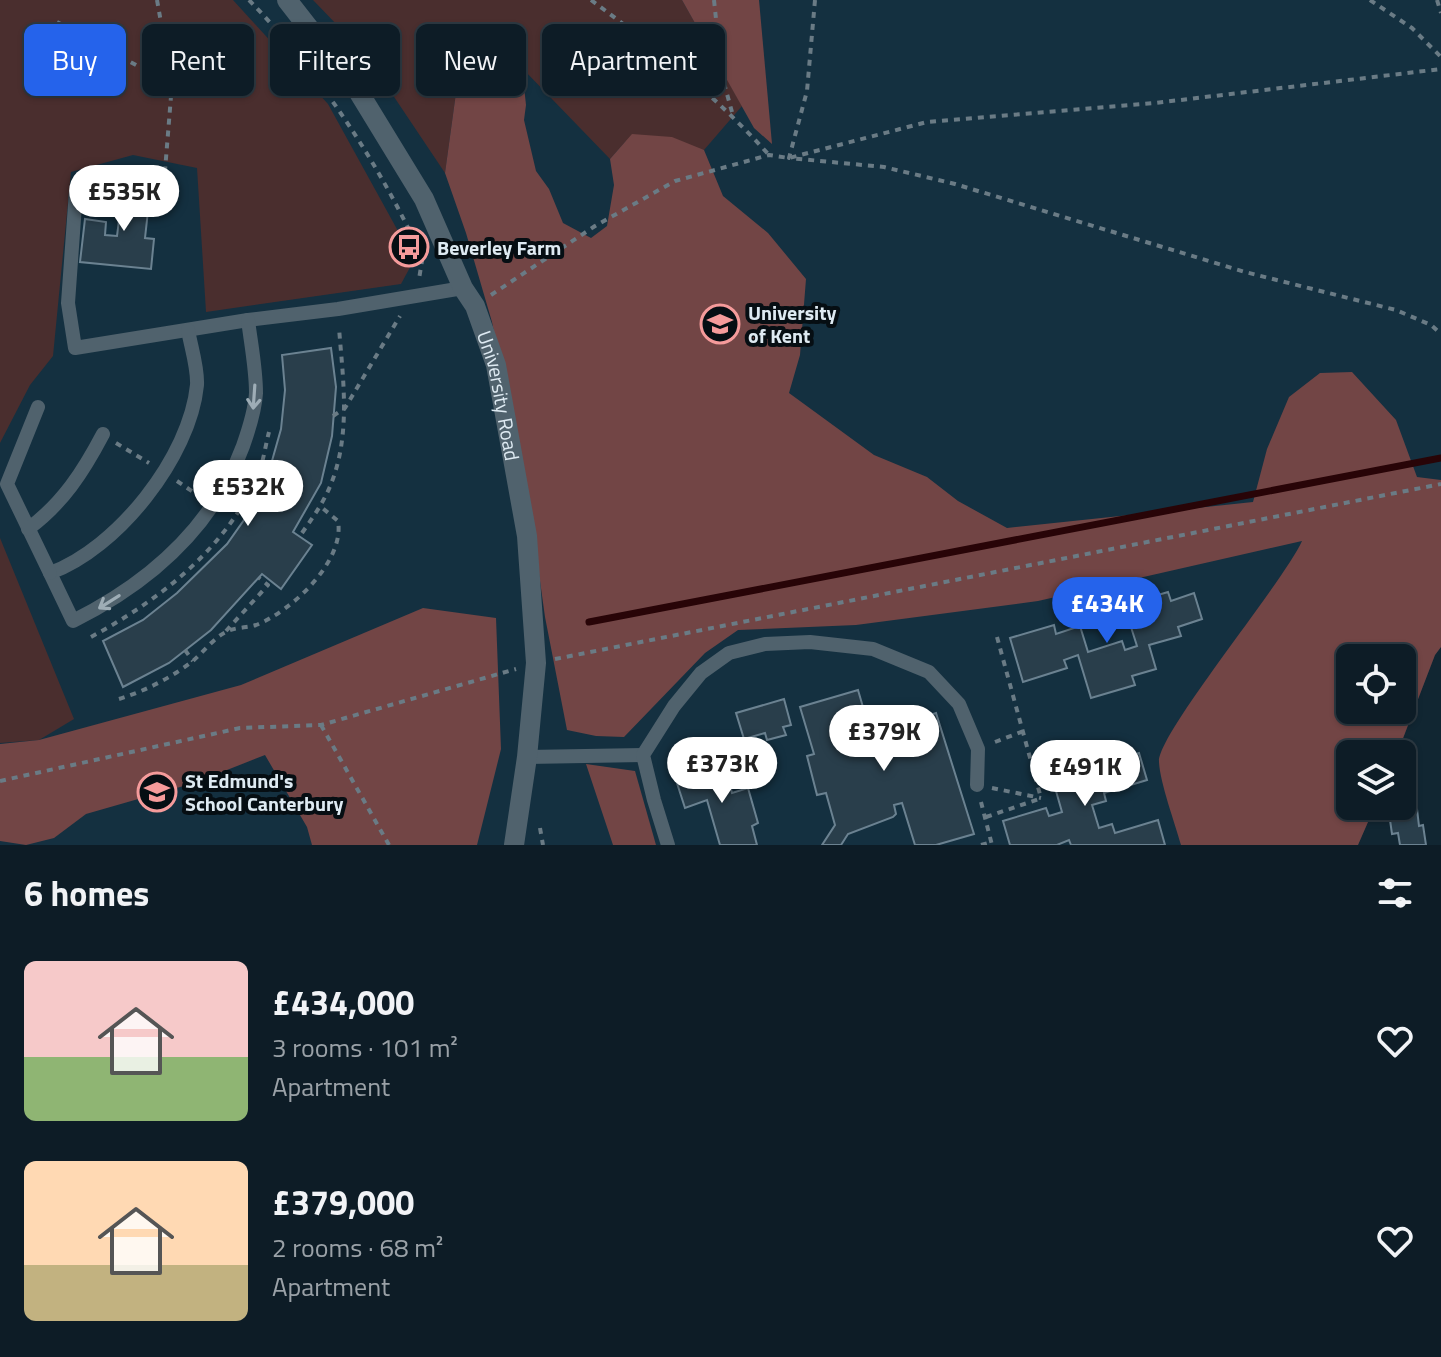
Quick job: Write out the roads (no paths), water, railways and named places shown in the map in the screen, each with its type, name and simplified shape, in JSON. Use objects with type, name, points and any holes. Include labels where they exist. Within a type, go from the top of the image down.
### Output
[{"type":"street","name":"University Road","points":[[287,0],[358,91],[424,199],[463,288],[475,306],[496,365],[527,536],[536,663],[514,845]]},
{"type":"lane","points":[[76,191],[68,303],[75,348],[463,288]]},
{"type":"lane","points":[[38,407],[7,484],[73,621],[118,597],[181,547],[213,506],[235,467],[250,428],[256,394],[248,320]]},
{"type":"lane","points":[[50,573],[70,566],[111,533],[141,504],[163,472],[187,421],[197,382],[188,330]]},
{"type":"lane","points":[[28,529],[66,496],[85,469],[103,434]]},
{"type":"lane","points":[[668,845],[643,755],[674,706],[701,673],[729,653],[765,644],[810,642],[873,649],[929,672],[959,704],[978,749],[977,785]]},
{"type":"lane","points":[[527,757],[643,755]]},
{"type":"waterway","points":[[589,622],[1441,458]]},
{"type":"place","name":"Beverley Farm","points":[[409,247]]},
{"type":"place","name":"University of Kent","points":[[720,324]]},
{"type":"place","name":"St Edmund's School Canterbury","points":[[157,792]]}]
